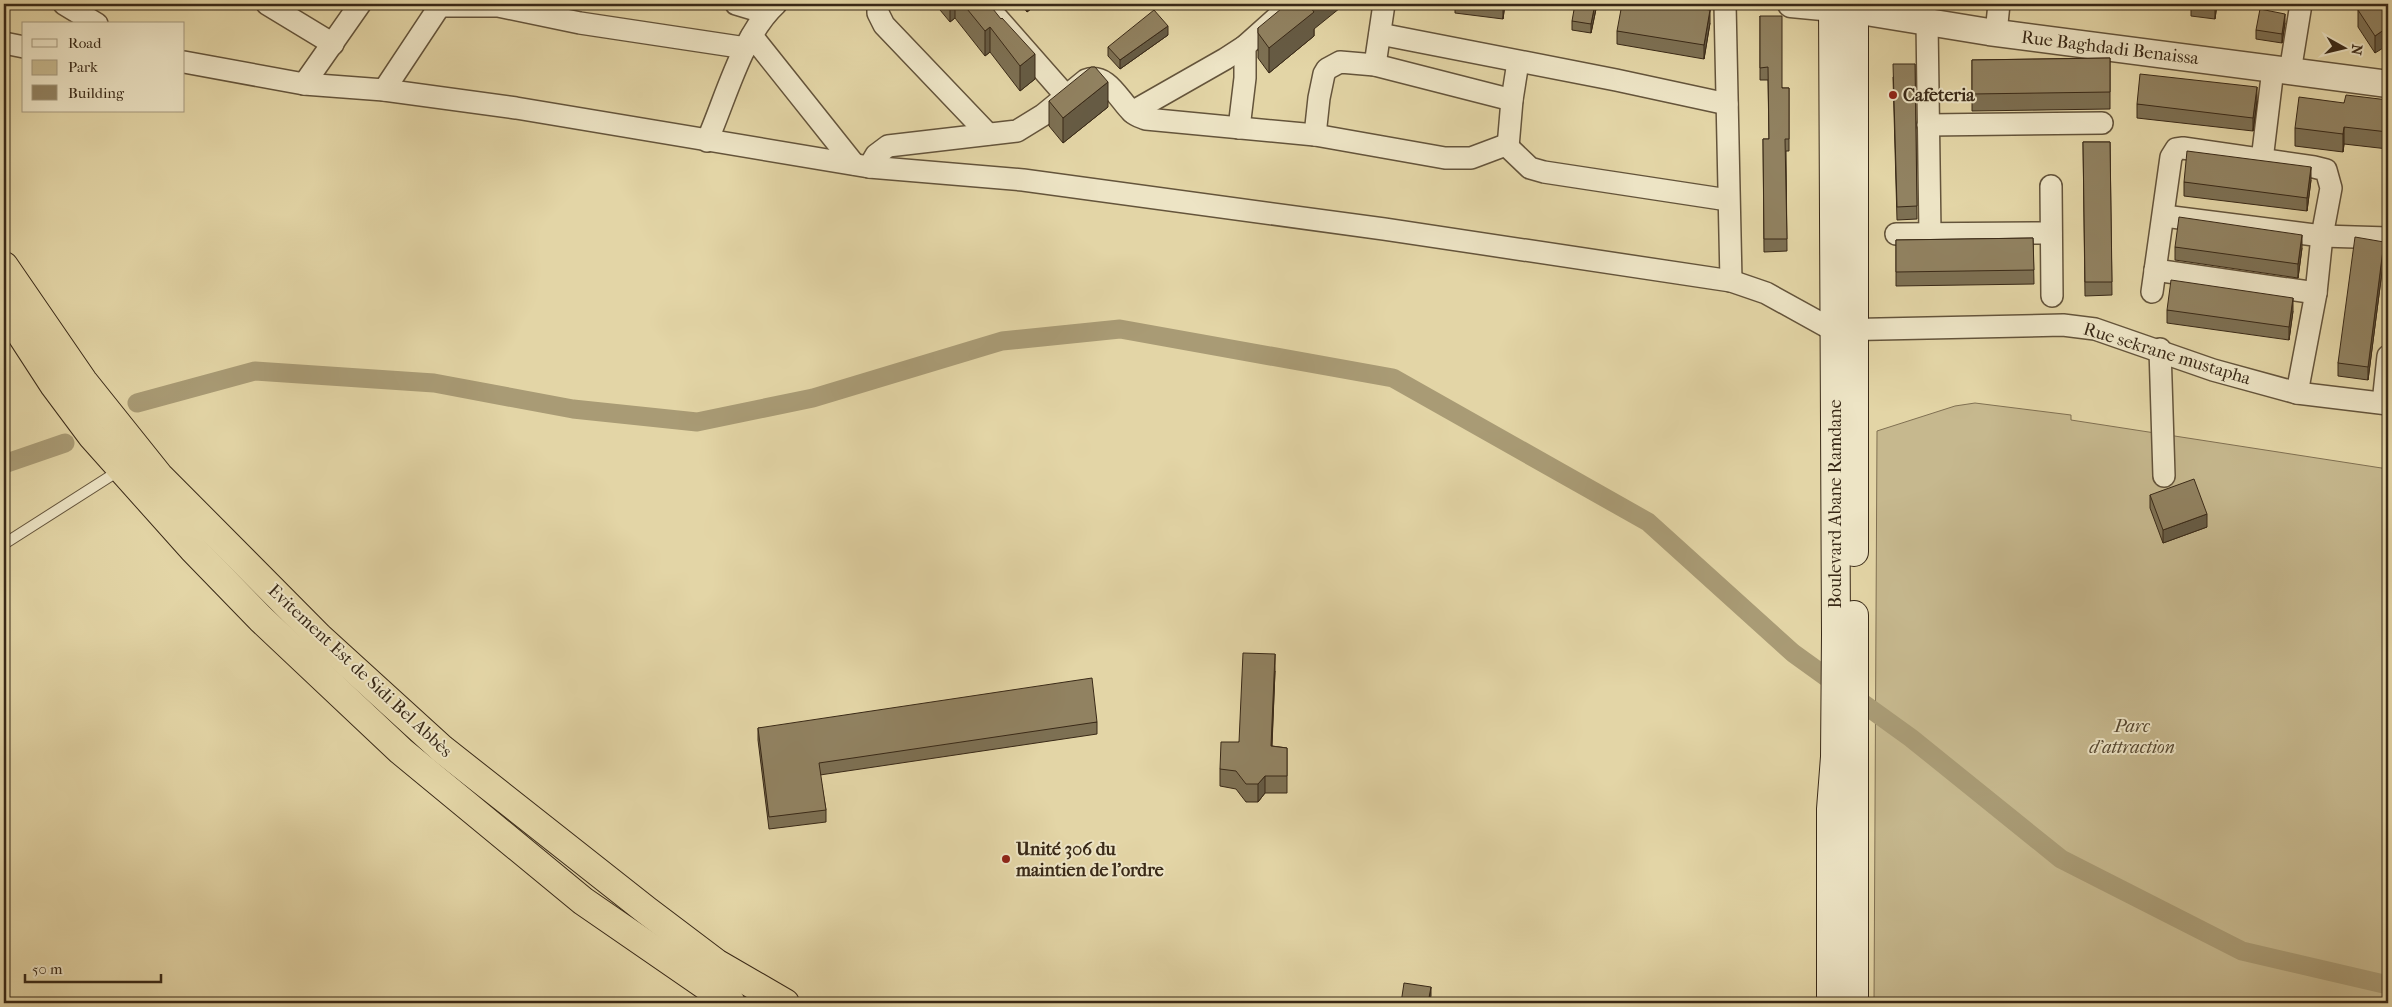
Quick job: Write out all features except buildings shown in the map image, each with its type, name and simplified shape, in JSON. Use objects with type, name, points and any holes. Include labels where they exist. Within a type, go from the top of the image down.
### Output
[{"type":"highway","name":"Evitement Est de Sidi Bel Abbès","points":[[4,266],[83,381],[159,476],[318,638],[442,749],[639,904],[716,963],[785,1003]]},
{"type":"highway","name":"Evitement Est de Sidi Bel Abbès","points":[[4,308],[54,385],[92,436],[193,549],[261,619],[401,750],[583,901],[731,1003]]},
{"type":"main road","name":"Boulevard Abane Ramdane","points":[[1843,7],[1845,756],[1854,1003]]},
{"type":"main road","name":"Boulevard Abane Ramdane","points":[[1831,1003],[1832,809],[1845,756]]},
{"type":"street","points":[[64,4],[94,22]]},
{"type":"street","points":[[267,4],[333,44]]},
{"type":"street","points":[[304,84],[360,4]]},
{"type":"street","points":[[708,141],[749,42],[771,8],[736,4]]},
{"type":"street","points":[[878,4],[878,13],[884,25],[988,134]]},
{"type":"street","points":[[985,4],[1066,96]]},
{"type":"street","points":[[1132,112],[1245,46],[1292,4]]},
{"type":"street","points":[[1375,65],[1384,4]]},
{"type":"street","points":[[1725,4],[1731,281]]},
{"type":"street","name":"Rue Baghdadi Benaissa","points":[[1791,4],[1843,7],[1996,33],[2388,84]]},
{"type":"street","points":[[1996,33],[1999,4]]},
{"type":"street","points":[[2262,160],[2282,70],[2302,4]]},
{"type":"street","points":[[384,90],[441,5],[496,5],[580,23],[749,42],[862,166]]},
{"type":"street","points":[[1927,22],[1930,234]]},
{"type":"street","points":[[1380,34],[1727,104]]},
{"type":"street","points":[[4,44],[22,47]]},
{"type":"street","points":[[1239,128],[1245,78],[1245,46]]},
{"type":"street","points":[[185,62],[304,84],[384,90],[516,108],[862,166],[1024,180],[1384,229],[1731,281],[1766,293],[1844,329]]},
{"type":"street","points":[[1316,135],[1321,81],[1327,69],[1340,62],[1375,65],[1512,100]]},
{"type":"street","points":[[1508,147],[1512,100],[1518,62]]},
{"type":"street","points":[[862,166],[888,146],[1017,131],[1043,115],[1086,80],[1100,79],[1107,84],[1132,112],[1152,120],[1316,135],[1455,159],[1471,158],[1499,147],[1508,147],[1530,168],[1544,172],[1728,200]]},
{"type":"street","points":[[1928,125],[2102,123]]},
{"type":"street","points":[[2152,292],[2172,157],[2176,149],[2183,148],[2314,166],[2326,170],[2332,188],[2322,236],[2316,293],[2297,393]]},
{"type":"street","points":[[2051,186],[2052,296]]},
{"type":"street","points":[[2164,216],[2322,236],[2388,238]]},
{"type":"street","points":[[1896,234],[2051,233]]},
{"type":"street","points":[[2155,270],[2316,293]]},
{"type":"street","name":"Rue sekrane mustapha","points":[[1844,329],[2063,325],[2094,328],[2213,370],[2297,393],[2342,400],[2386,403]]},
{"type":"street","points":[[2160,350],[2164,476]]},
{"type":"street","points":[[2386,403],[2388,356]]},
{"type":"lane","points":[[4,544],[121,470]]},
{"type":"lane","points":[[4,822],[4,838]]},
{"type":"green space","name":"Parc d'attraction","points":[[1975,403],[2071,415],[2071,420],[2388,469],[2388,1003],[1874,1003],[1877,431],[1955,406]]},
{"type":"waterway","points":[[137,403],[255,371],[434,383],[573,409],[697,422],[813,398],[1002,341],[1120,329],[1393,378],[1648,522],[1793,653],[1911,738],[2061,859],[2242,951],[2388,985]]},
{"type":"waterway","points":[[4,464],[65,443]]},
{"type":"place","name":"Cafeteria","points":[[1893,95]]},
{"type":"place","name":"Unité 306 du maintien de l'ordre","points":[[1006,859]]}]
